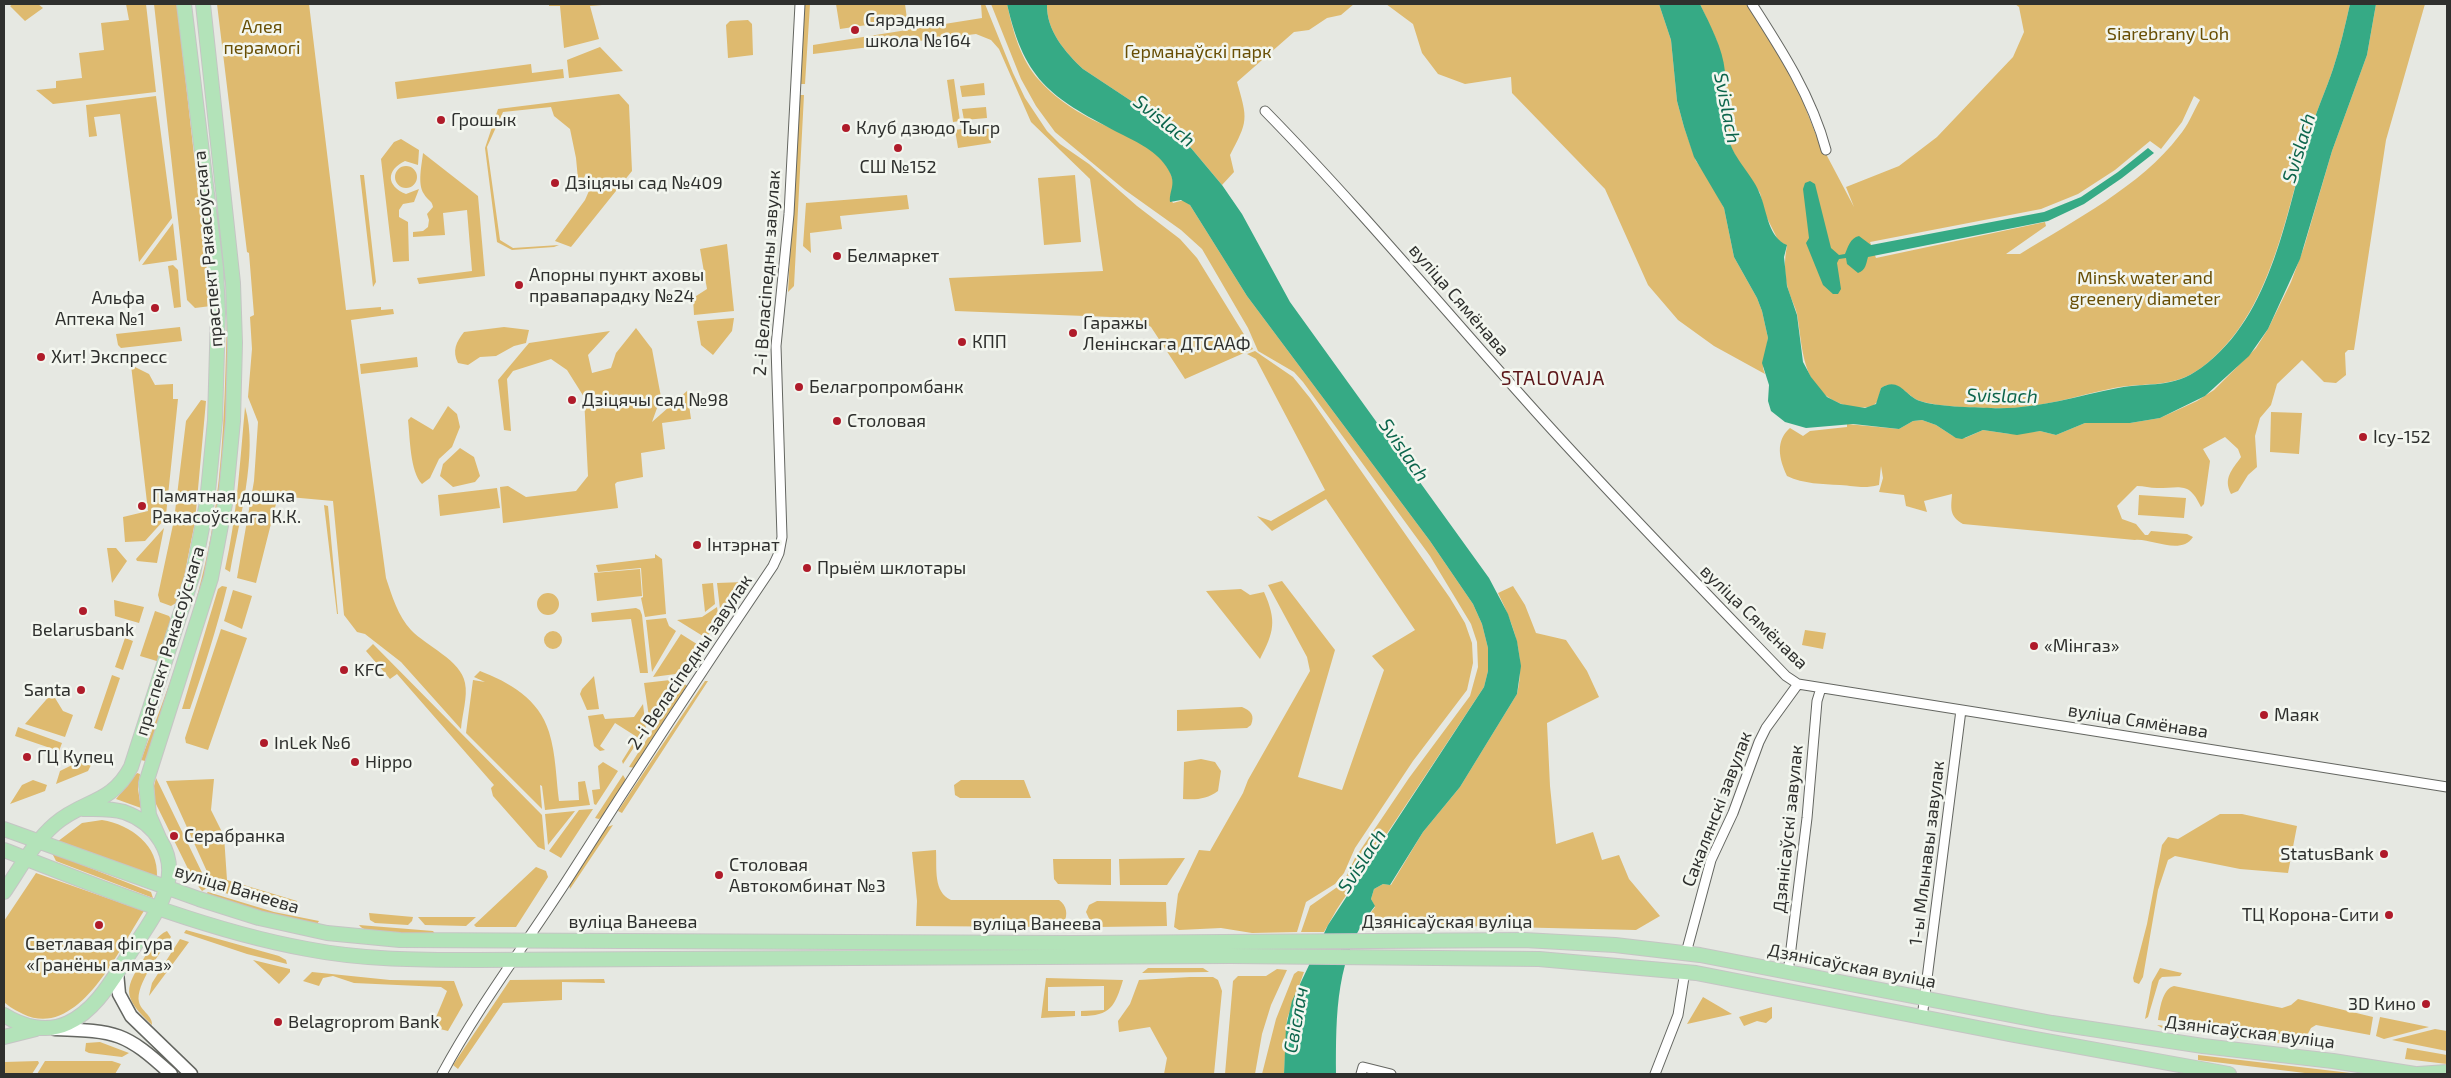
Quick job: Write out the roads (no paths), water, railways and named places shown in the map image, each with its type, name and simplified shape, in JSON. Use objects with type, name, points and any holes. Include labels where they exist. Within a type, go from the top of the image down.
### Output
[{"type":"main road","name":"праспект Ракасоўскага","points":[[4,892],[38,843],[54,824],[77,809],[117,788],[130,767],[192,574],[207,502],[215,420],[218,313],[216,268],[184,4]]},
{"type":"main road","name":"праспект Ракасоўскага","points":[[53,1028],[68,1023],[89,1009],[117,972],[158,907],[167,888],[170,863],[149,815],[146,783],[211,578],[225,504],[233,421],[235,336],[233,283],[203,4]]},
{"type":"main road","points":[[77,809],[111,809],[124,812],[148,826],[160,838]]},
{"type":"main road","name":"вуліца Ванеева","points":[[4,829],[38,843],[259,918],[327,933],[400,940],[1072,943],[1278,941]]},
{"type":"main road","name":"вуліца Ванеева","points":[[4,850],[158,907],[252,936],[306,949],[347,956],[389,959],[515,960],[1278,957]]},
{"type":"main road","name":"Дзянісаўская вуліца","points":[[1278,941],[1524,940],[1615,945],[1686,953],[2052,1023],[2202,1046],[2333,1061],[2416,1074],[2447,1072]]},
{"type":"main road","name":"Дзянісаўская вуліца","points":[[1278,957],[1539,958],[1685,971],[1922,1018],[2229,1074]]},
{"type":"main road","points":[[117,972],[119,994],[131,1016],[191,1074]]},
{"type":"main road","points":[[1778,990],[1787,982],[1792,974]]},
{"type":"main road","points":[[4,1015],[11,1020],[37,1028]]},
{"type":"main road","points":[[4,1037],[37,1028],[100,1030],[130,1040],[171,1074]]},
{"type":"street","name":"2-і Веласіпедны завулак","points":[[442,1074],[458,1045],[528,940],[626,786],[773,566],[779,553],[782,537],[776,346],[789,214],[800,4]]},
{"type":"street","points":[[1752,4],[1788,63],[1820,128],[1826,150]]},
{"type":"street","name":"вуліца Сямёнава","points":[[1265,111],[1330,178],[1537,413],[1671,558],[1786,676],[1798,684],[2447,787]]},
{"type":"street","name":"Сакалянскі завулак","points":[[1686,953],[1711,860],[1733,813],[1759,742],[1766,728],[1798,684]]},
{"type":"street","name":"Дзянісаўскі завулак","points":[[1792,974],[1817,701],[1821,688]]},
{"type":"street","name":"1-ы Млынавы завулак","points":[[1922,1018],[1960,710]]},
{"type":"street","points":[[646,960],[647,941]]},
{"type":"street","points":[[1072,943],[1072,958]]},
{"type":"street","points":[[1655,1074],[1678,1015],[1685,971]]},
{"type":"street","points":[[1361,1074],[1363,1067],[1391,1074]]},
{"type":"water","name":"Свіслач","points":[[1007,4],[1047,4],[1053,32],[1063,48],[1076,62],[1083,69],[1160,120],[1191,148],[1222,185],[1242,214],[1290,302],[1489,578],[1508,614],[1517,641],[1521,666],[1517,694],[1460,787],[1423,832],[1390,885],[1383,884],[1374,889],[1371,899],[1375,906],[1352,944],[1340,986],[1336,1030],[1336,1074],[1284,1074],[1286,1027],[1292,1001],[1328,925],[1484,687],[1488,671],[1488,648],[1482,624],[1473,604],[1430,541],[1247,296],[1190,205],[1181,200],[1170,202],[1172,177],[1166,166],[1150,150],[1078,111],[1046,86],[1033,71],[1023,53],[1014,31]]},
{"type":"water","points":[[1659,4],[1700,4],[1716,37],[1724,63],[1724,112],[1728,137],[1735,153],[1758,189],[1772,231],[1781,242],[1787,245],[1784,257],[1787,286],[1797,315],[1803,362],[1811,377],[1827,397],[1841,404],[1865,408],[1876,404],[1881,388],[1893,384],[1902,388],[1915,399],[1927,403],[2007,408],[2039,405],[2129,386],[2170,382],[2190,375],[2201,368],[2226,346],[2245,320],[2261,290],[2274,259],[2313,122],[2336,61],[2350,4],[2376,4],[2367,55],[2332,151],[2300,259],[2268,329],[2249,356],[2205,396],[2160,418],[2130,423],[2085,423],[2056,435],[2040,431],[2017,435],[1983,430],[1962,439],[1956,438],[1936,425],[1922,420],[1913,421],[1899,429],[1853,424],[1806,428],[1785,422],[1771,411],[1768,401],[1769,385],[1762,363],[1768,338],[1762,311],[1757,298],[1734,257],[1724,208],[1694,157],[1677,101],[1671,40]]},
{"type":"water","points":[[2148,148],[2154,153],[2122,178],[2084,204],[2048,221],[1868,257],[1864,268],[1858,273],[1847,264],[1846,258],[1839,259],[1837,263],[1841,289],[1838,294],[1833,294],[1823,285],[1806,243],[1809,238],[1803,189],[1805,183],[1810,181],[1815,184],[1831,248],[1839,255],[1845,254],[1851,241],[1859,236],[1871,245],[2044,212],[2081,197],[2118,172]]},
{"type":"place","name":"Сярэдняя школа №164","points":[[855,30]]},
{"type":"place","name":"Грошык","points":[[441,120]]},
{"type":"place","name":"Клуб дзюдо Тыгр","points":[[846,128]]},
{"type":"place","name":"СШ №152","points":[[898,148]]},
{"type":"place","name":"Дзіцячы сад №409","points":[[555,183]]},
{"type":"place","name":"Белмаркет","points":[[837,256]]},
{"type":"place","name":"Апорны пункт аховы правапарадку №24","points":[[519,285]]},
{"type":"place","name":"Альфа Аптека №1","points":[[155,308]]},
{"type":"place","name":"Гаражы Ленінскага ДТСААФ","points":[[1073,333]]},
{"type":"place","name":"КПП","points":[[962,342]]},
{"type":"place","name":"Хит! Экспресс","points":[[41,357]]},
{"type":"place","name":"Белагропромбанк","points":[[799,387]]},
{"type":"place","name":"Дзіцячы сад №98","points":[[572,400]]},
{"type":"place","name":"Столовая","points":[[837,421]]},
{"type":"place","name":"Ісу-152","points":[[2363,437]]},
{"type":"place","name":"Памятная дошка Ракасоўскага К.К.","points":[[142,506]]},
{"type":"place","name":"Інтэрнат","points":[[697,545]]},
{"type":"place","name":"Прыём шклотары","points":[[807,568]]},
{"type":"place","name":"Belarusbank","points":[[83,611]]},
{"type":"place","name":"«Мінгаз»","points":[[2034,646]]},
{"type":"place","name":"KFC","points":[[344,670]]},
{"type":"place","name":"Santa","points":[[81,690]]},
{"type":"place","name":"Маяк","points":[[2264,715]]},
{"type":"place","name":"InLek №6","points":[[264,743]]},
{"type":"place","name":"ГЦ Купец","points":[[27,757]]},
{"type":"place","name":"Hippo","points":[[355,762]]},
{"type":"place","name":"Серабранка","points":[[174,836]]},
{"type":"place","name":"StatusBank","points":[[2384,854]]},
{"type":"place","name":"Столовая Автокомбинат №3","points":[[719,875]]},
{"type":"place","name":"ТЦ Корона-Сити","points":[[2389,915]]},
{"type":"place","name":"Светлавая фігура «Гранёны алмаз»","points":[[99,925]]},
{"type":"place","name":"3D Кино","points":[[2426,1004]]},
{"type":"place","name":"Belagroprom Bank","points":[[278,1022]]},
{"type":"district","name":"STALOVAJA","points":[[1553,379]]},
{"type":"park label","name":"Siarebrany Loh","points":[[2168,34]]},
{"type":"park label","name":"Алея перамогі","points":[[262,37]]},
{"type":"park label","name":"Германаўскі парк","points":[[1198,52]]},
{"type":"park label","name":"Minsk water and greenery diameter","points":[[2145,288]]},
{"type":"water label","name":"Svislach","points":[[1727,108]]},
{"type":"water label","name":"Svislach","points":[[1164,121]]},
{"type":"water label","name":"Svislach","points":[[2299,148]]},
{"type":"water label","name":"Svislach","points":[[2002,396]]},
{"type":"water label","name":"Svislach","points":[[1404,450]]},
{"type":"water label","name":"Svislach","points":[[1362,861]]}]
